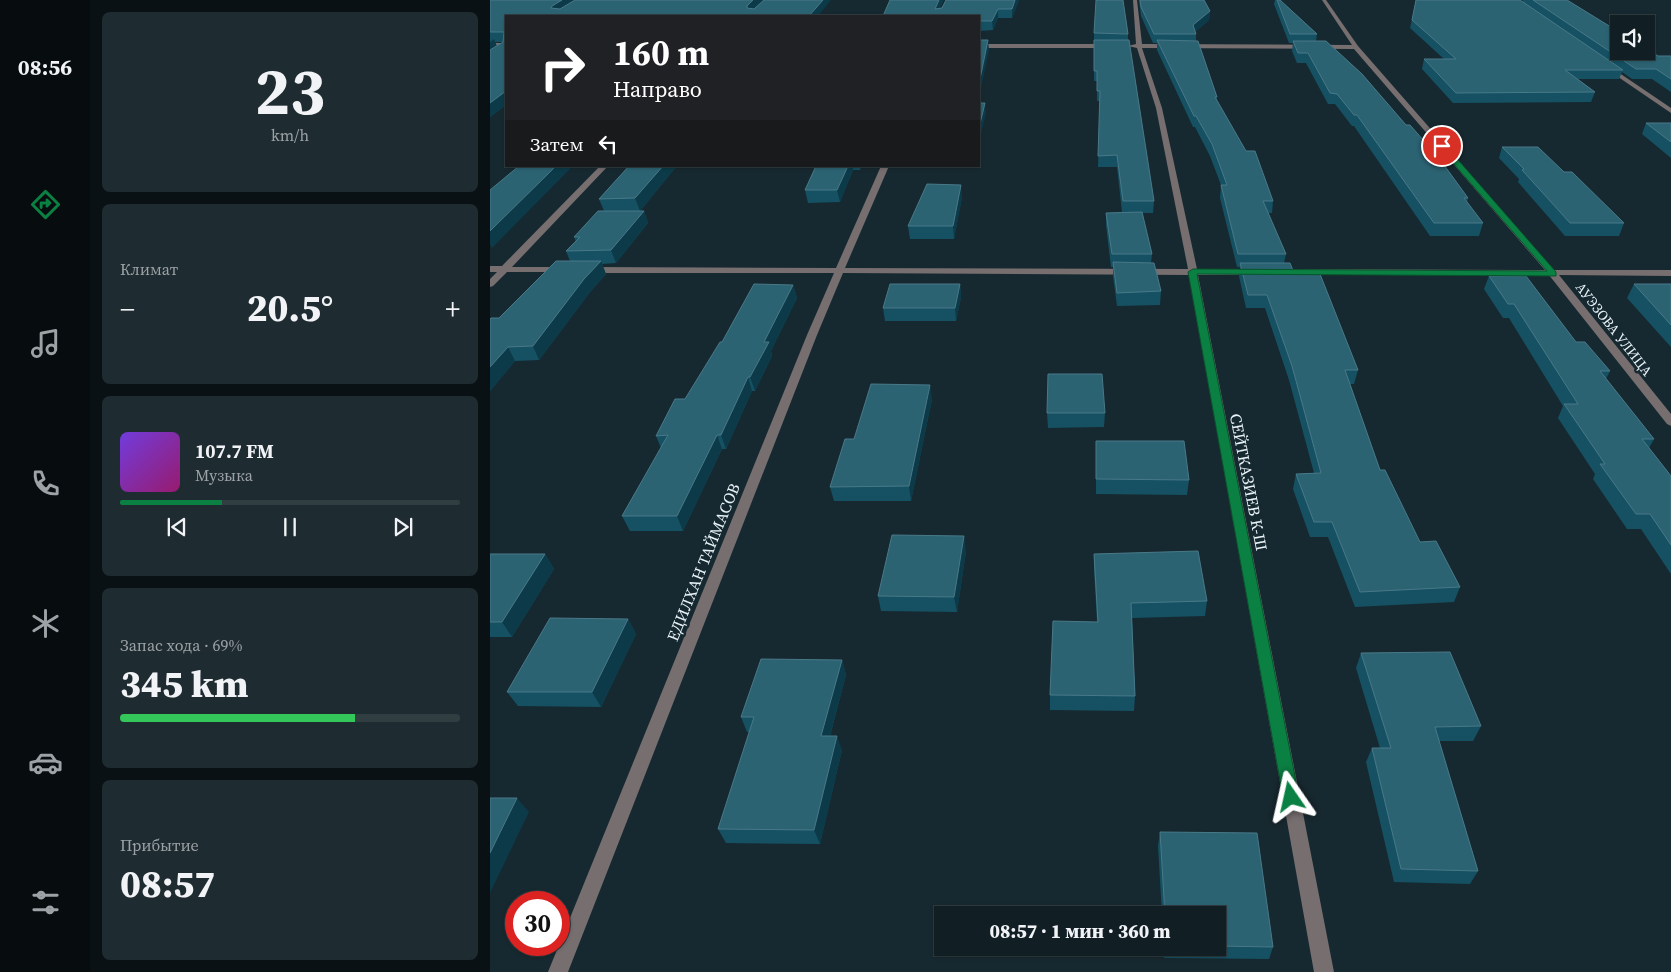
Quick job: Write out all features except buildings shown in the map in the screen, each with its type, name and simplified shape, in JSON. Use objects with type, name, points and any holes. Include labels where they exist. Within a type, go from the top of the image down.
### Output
[{"type":"street","name":"СЕЙТКАЗИЕВ К-Ш","points":[[1135,0],[1134,46],[1159,108],[1193,272],[1324,972]]},
{"type":"street","name":"АУЭЗОВА УЛИЦА","points":[[1324,0],[1356,47],[1554,274],[1671,422]]},
{"type":"street","points":[[490,44],[505,47]]},
{"type":"street","points":[[980,46],[1119,46]]},
{"type":"street","points":[[1134,46],[1356,47]]},
{"type":"street","points":[[498,54],[505,48]]},
{"type":"street","points":[[1599,61],[1671,111]]},
{"type":"street","points":[[490,284],[603,167]]},
{"type":"street","name":"ЕДИЛХАН ТАЙМАСОВ","points":[[558,972],[840,271],[885,167]]},
{"type":"street","points":[[490,269],[1671,273]]},
{"type":"route","points":[[1291,797],[1193,272],[1554,274],[1442,146]]}]
